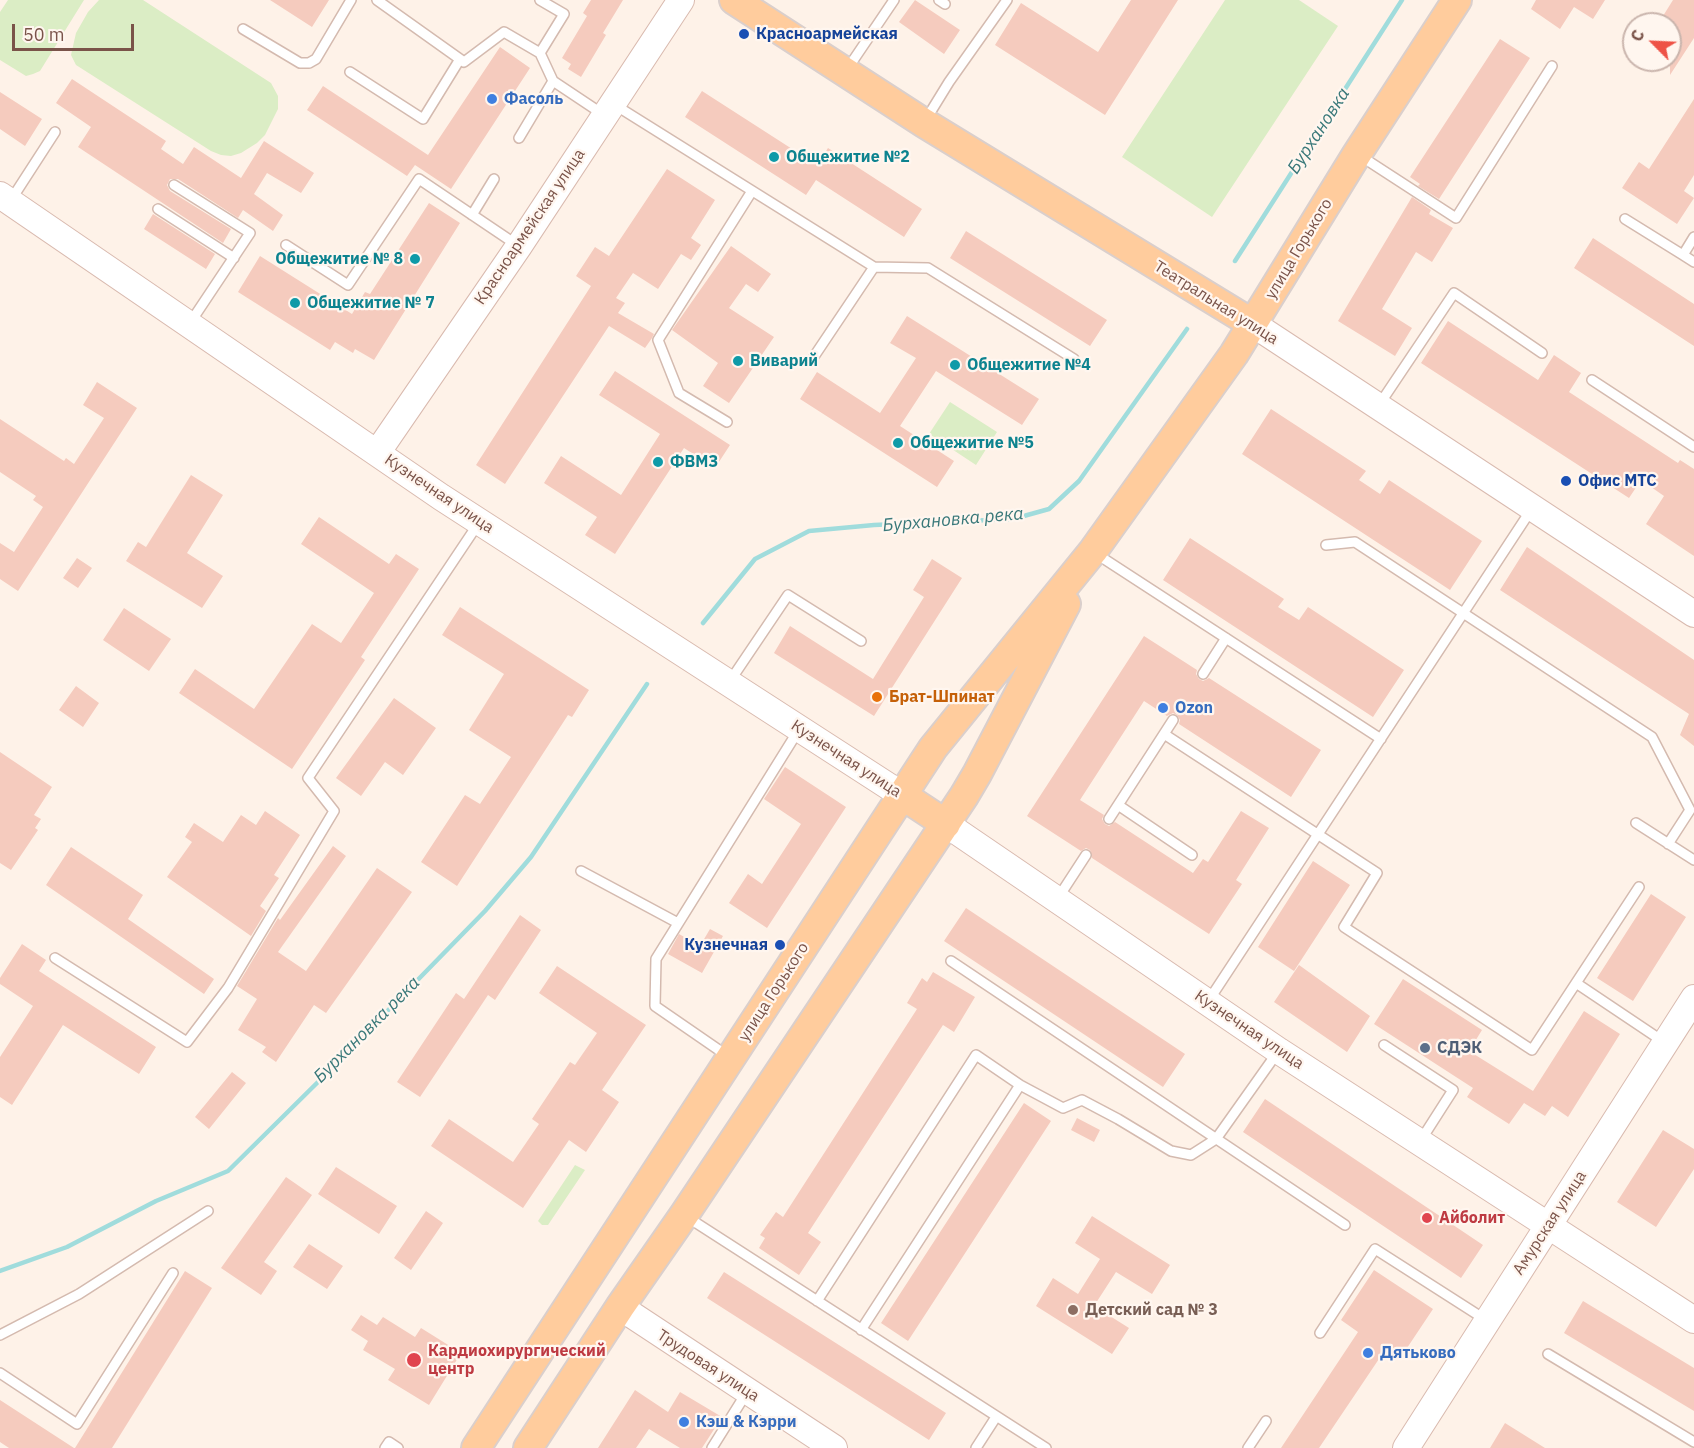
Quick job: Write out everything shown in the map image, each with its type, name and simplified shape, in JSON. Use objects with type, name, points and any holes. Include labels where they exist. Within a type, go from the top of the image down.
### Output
[{"type":"main road","name":"Театральная улица","points":[[734,0],[924,123],[1253,324]]},
{"type":"main road","name":"улица Горького","points":[[476,1448],[933,748],[1093,551],[1234,354],[1357,154],[1457,0]]},
{"type":"main road","name":"улица Горького","points":[[528,1448],[620,1307],[946,824],[977,774],[1093,551]]},
{"type":"main road","name":"Кузнечная улица","points":[[902,795],[946,824]]},
{"type":"main road","name":"Трудовая улица","points":[[584,1284],[620,1307]]},
{"type":"street","name":"Красноармейская улица","points":[[377,453],[519,246],[681,0]]},
{"type":"street","name":"Кузнечная улица","points":[[5,198],[480,522],[902,795]]},
{"type":"street","name":"Театральная улица","points":[[1253,324],[1690,608]]},
{"type":"street","name":"Кузнечная улица","points":[[946,824],[1279,1051],[1694,1320]]},
{"type":"street","name":"Амурская улица","points":[[1406,1448],[1665,1043],[1691,1007]]},
{"type":"street","name":"Трудовая улица","points":[[620,1307],[834,1448]]},
{"type":"lane","points":[[243,29],[300,63],[309,63],[316,59],[351,0]]},
{"type":"lane","points":[[377,0],[464,62],[504,32],[540,53],[553,81],[608,109],[752,191],[874,267],[928,268],[1074,359]]},
{"type":"lane","points":[[540,0],[564,14],[540,53]]},
{"type":"lane","points":[[845,73],[894,0]]},
{"type":"lane","points":[[924,123],[1007,0]]},
{"type":"lane","points":[[350,72],[423,118],[460,59]]},
{"type":"lane","points":[[1357,154],[1456,218],[1552,66]]},
{"type":"lane","points":[[519,138],[553,81]]},
{"type":"lane","points":[[5,198],[55,132]]},
{"type":"lane","points":[[286,245],[348,285],[419,179],[519,246]]},
{"type":"lane","points":[[472,215],[494,179]]},
{"type":"lane","points":[[174,185],[250,233],[190,324]]},
{"type":"lane","points":[[727,422],[679,393],[658,340],[752,191]]},
{"type":"lane","points":[[158,209],[234,258]]},
{"type":"lane","points":[[1625,219],[1694,262]]},
{"type":"lane","points":[[1683,255],[1694,237]]},
{"type":"lane","points":[[813,357],[874,267]]},
{"type":"lane","points":[[1377,406],[1454,293],[1542,353]]},
{"type":"lane","points":[[1592,380],[1694,447]]},
{"type":"lane","points":[[1208,1002],[1533,508]]},
{"type":"lane","points":[[55,958],[187,1042],[228,988],[334,811],[308,778],[480,522]]},
{"type":"lane","points":[[1326,545],[1355,542],[1652,737],[1689,810],[1668,844]]},
{"type":"lane","points":[[1093,551],[1381,739]]},
{"type":"lane","points":[[729,683],[788,595],[861,640]]},
{"type":"lane","points":[[1203,674],[1226,638]]},
{"type":"lane","points":[[1109,819],[1173,720]]},
{"type":"lane","points":[[731,1058],[655,1006],[656,958],[800,729]]},
{"type":"lane","points":[[1164,734],[1377,873],[1344,927],[1533,1050],[1639,887]]},
{"type":"lane","points":[[1118,805],[1192,855]]},
{"type":"lane","points":[[1636,823],[1694,860]]},
{"type":"lane","points":[[1057,900],[1086,855]]},
{"type":"lane","points":[[581,871],[678,923]]},
{"type":"lane","points":[[951,961],[1345,1225]]},
{"type":"lane","points":[[1576,983],[1665,1043]]},
{"type":"lane","points":[[1384,1045],[1453,1090],[1419,1142]]},
{"type":"lane","points":[[817,1301],[976,1055],[1020,1085],[1063,1108],[1082,1100],[1171,1151],[1191,1155],[1216,1139],[1279,1051]]},
{"type":"lane","points":[[861,1330],[1020,1085]]},
{"type":"lane","points":[[0,1335],[80,1294],[208,1211]]},
{"type":"lane","points":[[684,1215],[1046,1448]]},
{"type":"lane","points":[[1320,1333],[1375,1249],[1488,1321]]},
{"type":"lane","points":[[0,1372],[77,1424],[173,1274]]},
{"type":"lane","points":[[1548,1353],[1694,1442]]},
{"type":"lane","points":[[712,1448],[747,1392]]},
{"type":"lane","points":[[976,1448],[996,1417]]},
{"type":"lane","points":[[1248,1448],[1266,1421]]},
{"type":"lane","points":[[385,1448],[389,1442],[398,1448]]},
{"type":"green space","points":[[8,0],[84,0],[40,71],[33,74],[26,76],[0,60],[0,12]]},
{"type":"green space","points":[[99,0],[143,0],[271,83],[278,96],[278,109],[265,135],[241,153],[231,156],[221,155],[211,151],[76,65],[71,55],[76,33],[88,12]]},
{"type":"green space","points":[[1225,0],[1299,0],[1338,26],[1212,217],[1122,157]]},
{"type":"green space","points":[[950,402],[997,432],[976,465],[929,434]]},
{"type":"green space","points":[[575,1165],[585,1170],[548,1225],[542,1225],[538,1221]]},
{"type":"building","points":[[270,0],[329,0],[312,27]]},
{"type":"building","points":[[591,0],[623,0],[603,33],[606,35],[581,77],[568,69],[571,64],[562,58],[587,16],[583,13]]},
{"type":"building","points":[[915,0],[960,30],[944,54],[899,22]]},
{"type":"building","points":[[1131,0],[1178,0],[1105,115],[995,45],[1021,3],[1098,52]]},
{"type":"building","points":[[1536,0],[1605,0],[1593,19],[1574,7],[1560,29],[1531,9]]},
{"type":"building","points":[[1673,0],[1694,0],[1694,38],[1682,56],[1682,12],[1666,12]]},
{"type":"building","points":[[1500,39],[1530,58],[1439,199],[1418,186],[1420,184],[1410,177]]},
{"type":"building","points":[[500,47],[530,68],[451,189],[415,165],[407,176],[307,110],[323,86],[428,155]]},
{"type":"building","points":[[72,79],[166,141],[161,149],[183,164],[194,147],[241,178],[264,141],[314,173],[301,193],[267,173],[254,194],[283,215],[273,231],[243,210],[238,218],[178,179],[170,179],[167,185],[170,191],[231,229],[223,243],[78,147],[91,127],[56,103]]},
{"type":"building","name":"Общежитие №2","points":[[702,91],[817,165],[828,148],[922,209],[904,237],[816,180],[806,195],[685,117]]},
{"type":"building","points":[[0,92],[42,119],[25,146],[0,129]]},
{"type":"building","points":[[1694,99],[1694,175],[1684,191],[1694,198],[1677,224],[1622,188],[1639,162],[1649,169]]},
{"type":"building","points":[[667,169],[715,200],[691,238],[701,245],[691,260],[681,254],[658,289],[633,273],[616,298],[625,303],[618,313],[654,334],[652,338],[645,348],[609,326],[505,484],[476,465],[591,286],[576,276],[595,247],[609,256]]},
{"type":"building","points":[[1412,197],[1431,210],[1429,214],[1453,228],[1432,262],[1416,252],[1382,309],[1412,328],[1395,356],[1338,321]]},
{"type":"building","points":[[429,203],[460,223],[374,360],[355,349],[353,353],[335,342],[330,350],[238,292],[260,256],[352,314],[365,292],[370,294]]},
{"type":"building","points":[[153,214],[215,254],[206,269],[144,229]]},
{"type":"building","points":[[966,231],[1107,320],[1090,346],[950,258]]},
{"type":"building","points":[[1593,238],[1694,304],[1694,346],[1574,268]]},
{"type":"building","points":[[731,246],[771,274],[758,292],[746,284],[729,308],[774,337],[729,403],[703,386],[718,363],[672,330]]},
{"type":"building","points":[[907,316],[1039,399],[1022,425],[936,371],[900,426],[954,461],[937,487],[800,399],[817,372],[880,413],[916,358],[890,343]]},
{"type":"building","points":[[1448,321],[1538,380],[1554,355],[1581,373],[1569,392],[1678,463],[1680,460],[1694,469],[1694,556],[1646,524],[1664,496],[1641,480],[1629,498],[1421,363]]},
{"type":"building","name":"ФВМЗ","points":[[615,371],[730,445],[715,468],[684,448],[615,554],[585,535],[597,517],[544,483],[561,456],[621,495],[660,434],[599,395]]},
{"type":"building","points":[[97,382],[137,408],[18,591],[0,579],[0,543],[14,552],[43,507],[33,500],[36,496],[0,472],[0,419],[64,461],[66,458],[74,464],[104,418],[83,405]]},
{"type":"building","points":[[1271,409],[1366,471],[1359,480],[1380,494],[1389,480],[1482,541],[1450,590],[1242,454]]},
{"type":"building","points":[[191,475],[223,495],[187,553],[223,576],[202,608],[126,561],[138,542],[146,547]]},
{"type":"building","points":[[319,517],[389,564],[396,554],[419,569],[361,657],[365,660],[292,769],[179,693],[195,669],[254,709],[312,624],[341,643],[374,593],[301,544]]},
{"type":"building","points":[[1190,538],[1284,599],[1278,607],[1299,620],[1308,607],[1404,670],[1373,717],[1163,580]]},
{"type":"building","points":[[1527,547],[1694,660],[1694,746],[1680,735],[1689,714],[1500,590]]},
{"type":"building","points":[[77,558],[92,568],[78,588],[63,578]]},
{"type":"building","points":[[932,559],[962,578],[874,716],[774,653],[790,626],[873,679],[924,597],[913,590]]},
{"type":"building","points":[[460,607],[589,690],[572,717],[568,715],[457,886],[421,862],[465,795],[480,804],[511,757],[469,730],[504,674],[442,635]]},
{"type":"building","points":[[124,608],[171,639],[149,671],[103,640]]},
{"type":"building","points":[[1144,636],[1197,670],[1196,674],[1199,679],[1203,681],[1209,678],[1321,750],[1291,797],[1179,724],[1180,720],[1177,715],[1173,713],[1167,716],[1144,701],[1080,800],[1104,815],[1102,819],[1105,824],[1109,826],[1115,822],[1193,873],[1203,859],[1208,862],[1241,811],[1269,828],[1236,880],[1242,884],[1209,934],[1092,858],[1090,850],[1086,848],[1081,851],[1027,816]]},
{"type":"building","points":[[76,686],[99,703],[83,727],[59,710]]},
{"type":"building","points":[[394,698],[436,728],[403,775],[385,762],[361,796],[336,778]]},
{"type":"building","points":[[0,752],[52,787],[34,815],[41,819],[35,828],[38,830],[11,870],[0,863]]},
{"type":"building","points":[[785,767],[846,807],[767,928],[729,903],[748,874],[762,884],[801,824],[764,799]]},
{"type":"building","points":[[265,811],[300,835],[274,875],[279,878],[260,906],[266,911],[251,936],[167,877],[192,842],[185,837],[194,823],[223,842],[241,815],[256,825]]},
{"type":"building","points":[[333,846],[346,856],[278,952],[306,971],[377,868],[412,892],[326,1013],[314,1005],[276,1062],[262,1052],[266,1047],[238,1030],[257,999],[237,986],[278,918],[280,920]]},
{"type":"building","points":[[71,847],[143,895],[128,919],[214,979],[204,994],[46,885]]},
{"type":"building","points":[[1313,861],[1350,885],[1294,971],[1258,947]]},
{"type":"building","points":[[1651,894],[1686,917],[1633,1001],[1597,978]]},
{"type":"building","points":[[966,908],[1185,1054],[1163,1087],[944,941]]},
{"type":"building","points":[[520,915],[541,930],[495,1000],[488,995],[420,1097],[397,1082],[456,993],[464,999]]},
{"type":"building","points":[[710,929],[723,936],[702,973],[668,954],[679,934],[700,946]]},
{"type":"building","points":[[22,944],[46,960],[39,971],[156,1047],[139,1074],[63,1025],[12,1105],[0,1097],[0,1057],[33,1006],[0,984],[0,978]]},
{"type":"building","points":[[1299,965],[1370,1016],[1347,1052],[1274,1002]]},
{"type":"building","points":[[557,966],[646,1025],[602,1090],[619,1102],[586,1152],[569,1140],[523,1208],[431,1146],[449,1119],[513,1162],[539,1124],[532,1119],[570,1062],[575,1065],[597,1033],[539,993]]},
{"type":"building","points":[[933,972],[975,997],[954,1032],[943,1025],[808,1233],[821,1242],[799,1275],[759,1248],[765,1238],[760,1235],[776,1212],[783,1217],[917,1009],[907,1003],[922,978],[927,982]]},
{"type":"building","points":[[1403,979],[1482,1030],[1469,1051],[1533,1091],[1584,1011],[1620,1034],[1568,1117],[1552,1106],[1545,1116],[1524,1103],[1509,1124],[1467,1097],[1473,1088],[1374,1024]]},
{"type":"building","points":[[232,1072],[246,1083],[209,1129],[195,1117]]},
{"type":"building","points":[[1265,1099],[1483,1245],[1461,1278],[1243,1132]]},
{"type":"building","points":[[1024,1103],[1051,1121],[908,1341],[881,1323]]},
{"type":"building","points":[[1077,1118],[1100,1130],[1094,1142],[1071,1130]]},
{"type":"building","points":[[1663,1130],[1694,1149],[1694,1169],[1656,1227],[1617,1202]]},
{"type":"building","points":[[336,1167],[397,1206],[379,1234],[318,1194]]},
{"type":"building","points":[[286,1177],[312,1195],[264,1262],[277,1271],[261,1295],[221,1268]]},
{"type":"building","points":[[426,1211],[443,1223],[411,1270],[394,1258]]},
{"type":"building","points":[[1092,1216],[1170,1265],[1152,1294],[1116,1272],[1094,1306],[1129,1328],[1112,1354],[1036,1306],[1053,1278],[1078,1294],[1100,1259],[1075,1243]]},
{"type":"building","points":[[309,1244],[343,1266],[327,1289],[293,1267]]},
{"type":"building","points":[[1374,1270],[1433,1309],[1399,1360],[1385,1350],[1319,1448],[1281,1448],[1358,1332],[1341,1320]]},
{"type":"building","points":[[185,1271],[212,1288],[112,1448],[75,1448]]},
{"type":"building","points":[[724,1272],[946,1413],[929,1440],[707,1298]]},
{"type":"building","points":[[1583,1301],[1694,1368],[1694,1411],[1564,1333]]},
{"type":"building","points":[[361,1315],[377,1325],[383,1317],[415,1337],[421,1328],[461,1353],[429,1405],[388,1380],[395,1369],[363,1350],[368,1341],[351,1330]]},
{"type":"building","points":[[635,1390],[668,1412],[680,1392],[722,1417],[702,1448],[680,1448],[649,1429],[636,1448],[598,1448]]},
{"type":"building","points":[[0,1400],[74,1448],[9,1448],[0,1442]]},
{"type":"building","points":[[1505,1423],[1545,1448],[1490,1448]]},
{"type":"waterway","name":"Бурхановка","points":[[1235,261],[1402,0]]},
{"type":"waterway","name":"Бурхановка река","points":[[703,623],[755,559],[809,531],[874,525],[1013,519],[1049,509],[1079,481],[1187,329]]},
{"type":"waterway","name":"Бурхановка река","points":[[0,1271],[67,1247],[156,1201],[228,1171],[485,911],[531,857],[647,684]]},
{"type":"place","name":"Красноармейская","points":[[744,34]]},
{"type":"place","name":"Фасоль","points":[[492,99]]},
{"type":"place","name":"Общежитие №2","points":[[774,157]]},
{"type":"place","name":"Общежитие № 8","points":[[415,259]]},
{"type":"place","name":"Общежитие № 7","points":[[295,303]]},
{"type":"place","name":"Виварий","points":[[738,361]]},
{"type":"place","name":"Общежитие №4","points":[[955,365]]},
{"type":"place","name":"Общежитие №5","points":[[898,443]]},
{"type":"place","name":"ФВМЗ","points":[[658,462]]},
{"type":"place","name":"Офис МТС","points":[[1566,481]]},
{"type":"place","name":"Брат-Шпинат","points":[[877,697]]},
{"type":"place","name":"Ozon","points":[[1163,708]]},
{"type":"place","name":"Кузнечная","points":[[780,945]]},
{"type":"place","name":"СДЭК","points":[[1425,1048]]},
{"type":"place","name":"Айболит","points":[[1427,1218]]},
{"type":"place","name":"Детский сад № 3","points":[[1073,1310]]},
{"type":"place","name":"Дятьково","points":[[1368,1353]]},
{"type":"place","name":"Кардиохирургический центр","points":[[414,1360]]},
{"type":"place","name":"Кэш & Кэрри","points":[[684,1422]]}]
